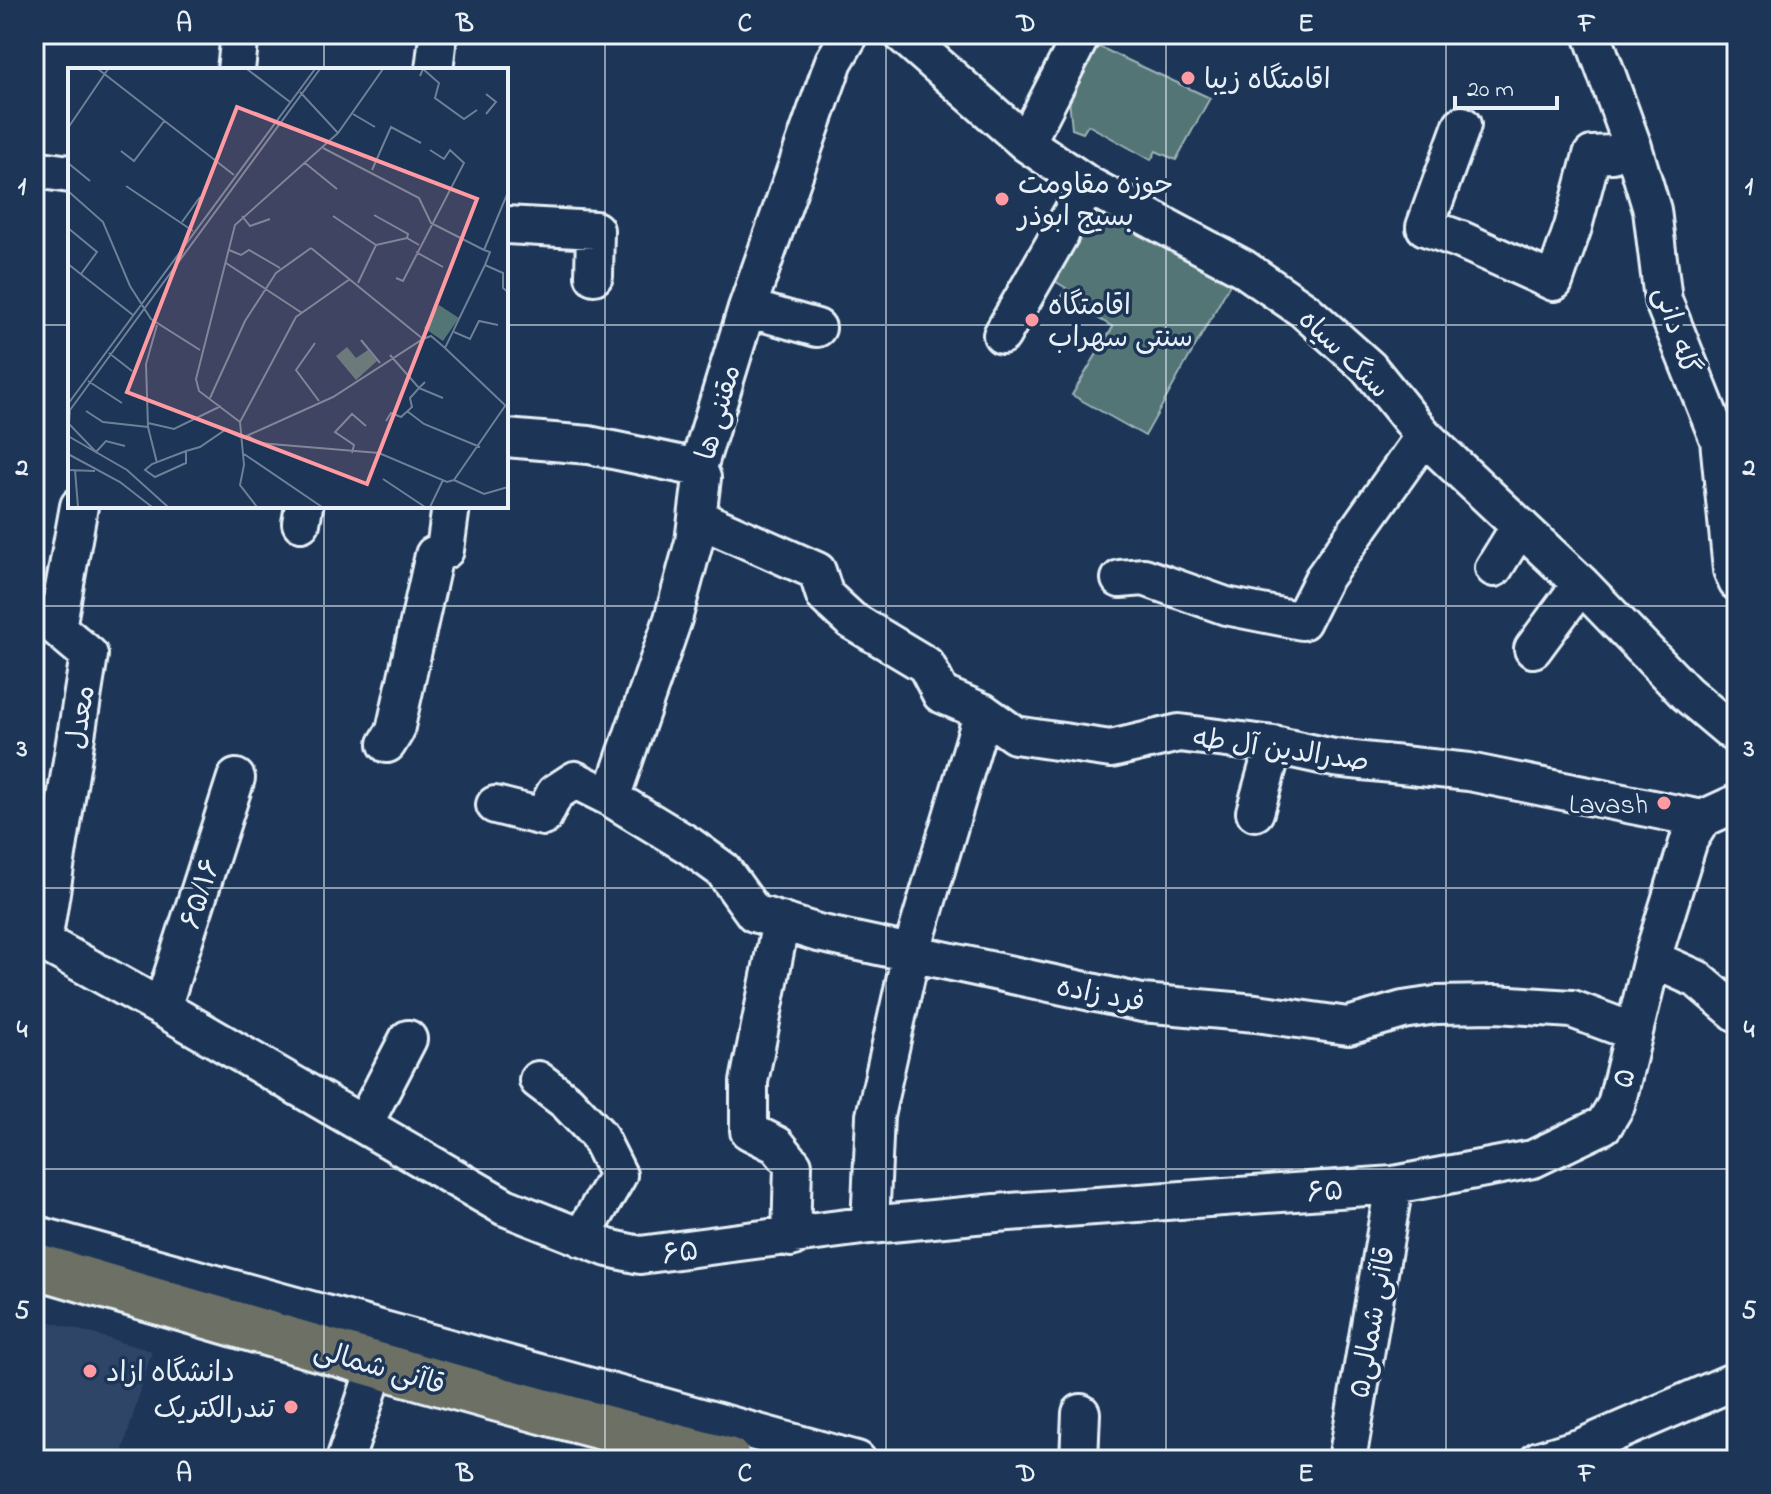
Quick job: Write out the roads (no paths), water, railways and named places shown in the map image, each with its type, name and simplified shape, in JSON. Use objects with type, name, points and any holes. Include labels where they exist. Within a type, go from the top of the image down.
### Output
[{"type":"main road","name":"قاآنی شمالی","points":[[34,1265],[561,1418],[728,1460]]},
{"type":"street","points":[[236,68],[240,34]]},
{"type":"street","name":"مقننی ها","points":[[611,798],[673,619],[694,542],[702,478],[698,468],[747,308],[834,61],[850,34]]},
{"type":"street","name":"سنگ سیاه","points":[[902,34],[1026,143],[1088,185],[1243,268],[1304,310],[1369,368],[1424,436],[1581,584],[1686,693],[1737,736]]},
{"type":"street","points":[[1026,143],[1082,34]]},
{"type":"street","name":"گله دانی","points":[[1592,34],[1652,210],[1663,300],[1719,440],[1732,570],[1737,582]]},
{"type":"street","points":[[1462,125],[1425,227],[1554,282],[1573,227],[1592,155],[1612,154],[1633,147]]},
{"type":"street","points":[[34,169],[68,174]]},
{"type":"street","points":[[1002,335],[1088,185]]},
{"type":"street","points":[[508,225],[595,230],[594,276]]},
{"type":"street","points":[[747,308],[817,328]]},
{"type":"street","points":[[1120,579],[1144,577],[1226,606],[1302,621],[1323,579],[1424,436]]},
{"type":"street","points":[[508,438],[589,445],[698,468]]},
{"type":"street","name":"معدل","points":[[38,940],[89,655],[46,629],[78,508]]},
{"type":"street","points":[[387,744],[395,731],[434,555],[445,550],[451,508]]},
{"type":"street","name":"صدرالدین آل طه","points":[[697,518],[817,571],[825,596],[851,620],[926,665],[941,694],[983,712],[1015,735],[1111,749],[1179,733],[1274,745],[1334,758],[1469,772],[1702,819]]},
{"type":"street","points":[[1494,568],[1520,526]]},
{"type":"street","points":[[1533,649],[1581,584]]},
{"type":"street","points":[[870,1225],[875,1116],[911,954],[983,712]]},
{"type":"street","points":[[1255,812],[1274,745]]},
{"type":"street","name":"۶۵/۱۶","points":[[162,1008],[236,778]]},
{"type":"street","name":"فرد زاده","points":[[495,805],[543,817],[555,793],[575,780],[690,846],[723,870],[754,913],[818,933],[1142,1003],[1256,1013],[1348,1026],[1414,1008],[1496,1004],[1572,1009],[1634,1032]]},
{"type":"street","points":[[1702,819],[1737,803]]},
{"type":"street","name":"۵","points":[[1394,1185],[1533,1159],[1604,1125],[1616,1105],[1652,959],[1689,840],[1702,819]]},
{"type":"street","points":[[781,921],[749,1082],[749,1131],[777,1145],[793,1165],[791,1238]]},
{"type":"street","name":"۶۵","points":[[38,940],[162,1008],[505,1207],[608,1248],[640,1255],[791,1238],[870,1225],[1394,1185]]},
{"type":"street","points":[[1652,959],[1697,979],[1733,1001]]},
{"type":"street","points":[[364,1124],[408,1039]]},
{"type":"street","points":[[538,1080],[567,1102],[598,1135],[618,1175],[581,1238]]},
{"type":"street","name":"قاآنی شمالی۵","points":[[1347,1460],[1394,1185]]},
{"type":"street","points":[[34,1234],[857,1460]]},
{"type":"street","points":[[345,1460],[376,1366]]},
{"type":"street","points":[[1539,1460],[1582,1447],[1737,1380]]},
{"type":"street","points":[[1079,1460],[1081,1413]]},
{"type":"place","name":"اقامتگاه زیبا","points":[[1188,78]]},
{"type":"place","name":"حوزه مقاومت بسیج ابوذر","points":[[1002,199]]},
{"type":"place","name":"اقامتگاه سنتی سهراب","points":[[1032,320]]},
{"type":"place","name":"Lavash","points":[[1664,803]]},
{"type":"place","name":"دانشگاه ازاد","points":[[90,1371]]},
{"type":"place","name":"تندرالکتریک","points":[[291,1407]]}]
